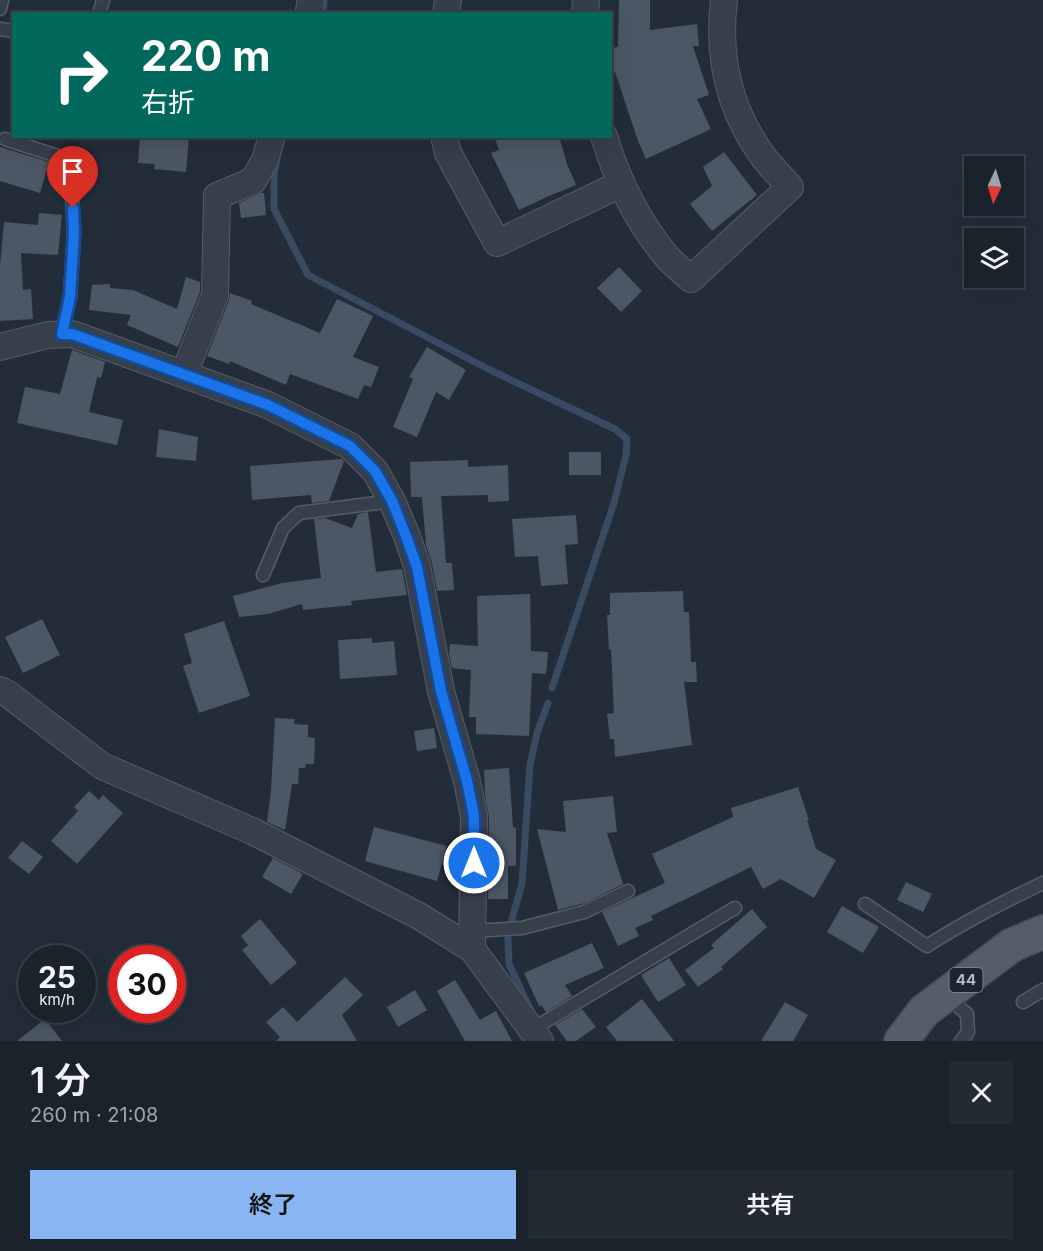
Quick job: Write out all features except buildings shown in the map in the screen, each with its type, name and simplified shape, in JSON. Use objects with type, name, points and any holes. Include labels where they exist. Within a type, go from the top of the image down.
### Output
[{"type":"main road","name":"44","points":[[901,1041],[924,1011],[1012,945],[1043,932]]},
{"type":"street","points":[[605,138],[621,184],[651,235],[668,259],[691,279],[790,187],[765,159],[748,132],[732,99],[723,62],[724,0]]},
{"type":"street","points":[[184,374],[215,295],[217,196],[253,181],[265,160],[271,138]]},
{"type":"street","points":[[444,138],[448,153],[497,243],[621,184]]},
{"type":"street","points":[[0,347],[48,335],[72,334],[268,405],[350,446],[375,471],[392,501],[417,567],[441,691],[467,781],[474,816],[473,940]]},
{"type":"street","points":[[0,690],[102,766],[252,831],[419,916],[473,940],[535,1036]]},
{"type":"lane","points":[[0,9],[2,0]]},
{"type":"lane","points":[[5,139],[70,160],[74,232],[70,297],[62,334]]},
{"type":"lane","points":[[263,575],[284,528],[299,513],[392,501]]},
{"type":"lane","points":[[865,904],[927,946],[1005,901],[1043,883]]},
{"type":"lane","points":[[473,940],[584,912],[628,891]]},
{"type":"lane","points":[[535,1036],[735,908]]},
{"type":"lane","points":[[1023,1002],[1043,990]]},
{"type":"lane","points":[[945,996],[967,1014],[968,1032],[961,1041]]},
{"type":"waterway","points":[[322,12],[324,0]]},
{"type":"waterway","points":[[277,159],[274,174],[274,209],[308,275],[492,371],[615,429],[627,439],[626,455],[614,503],[552,688]]},
{"type":"waterway","points":[[512,919],[522,884],[530,765],[537,733],[548,703]]},
{"type":"waterway","points":[[508,938],[509,964],[530,1009]]},
{"type":"route","points":[[73,208],[74,232],[70,297],[62,334],[72,334],[268,405],[350,446],[375,471],[392,501],[417,567],[441,691],[467,781],[474,816],[474,863]]}]
